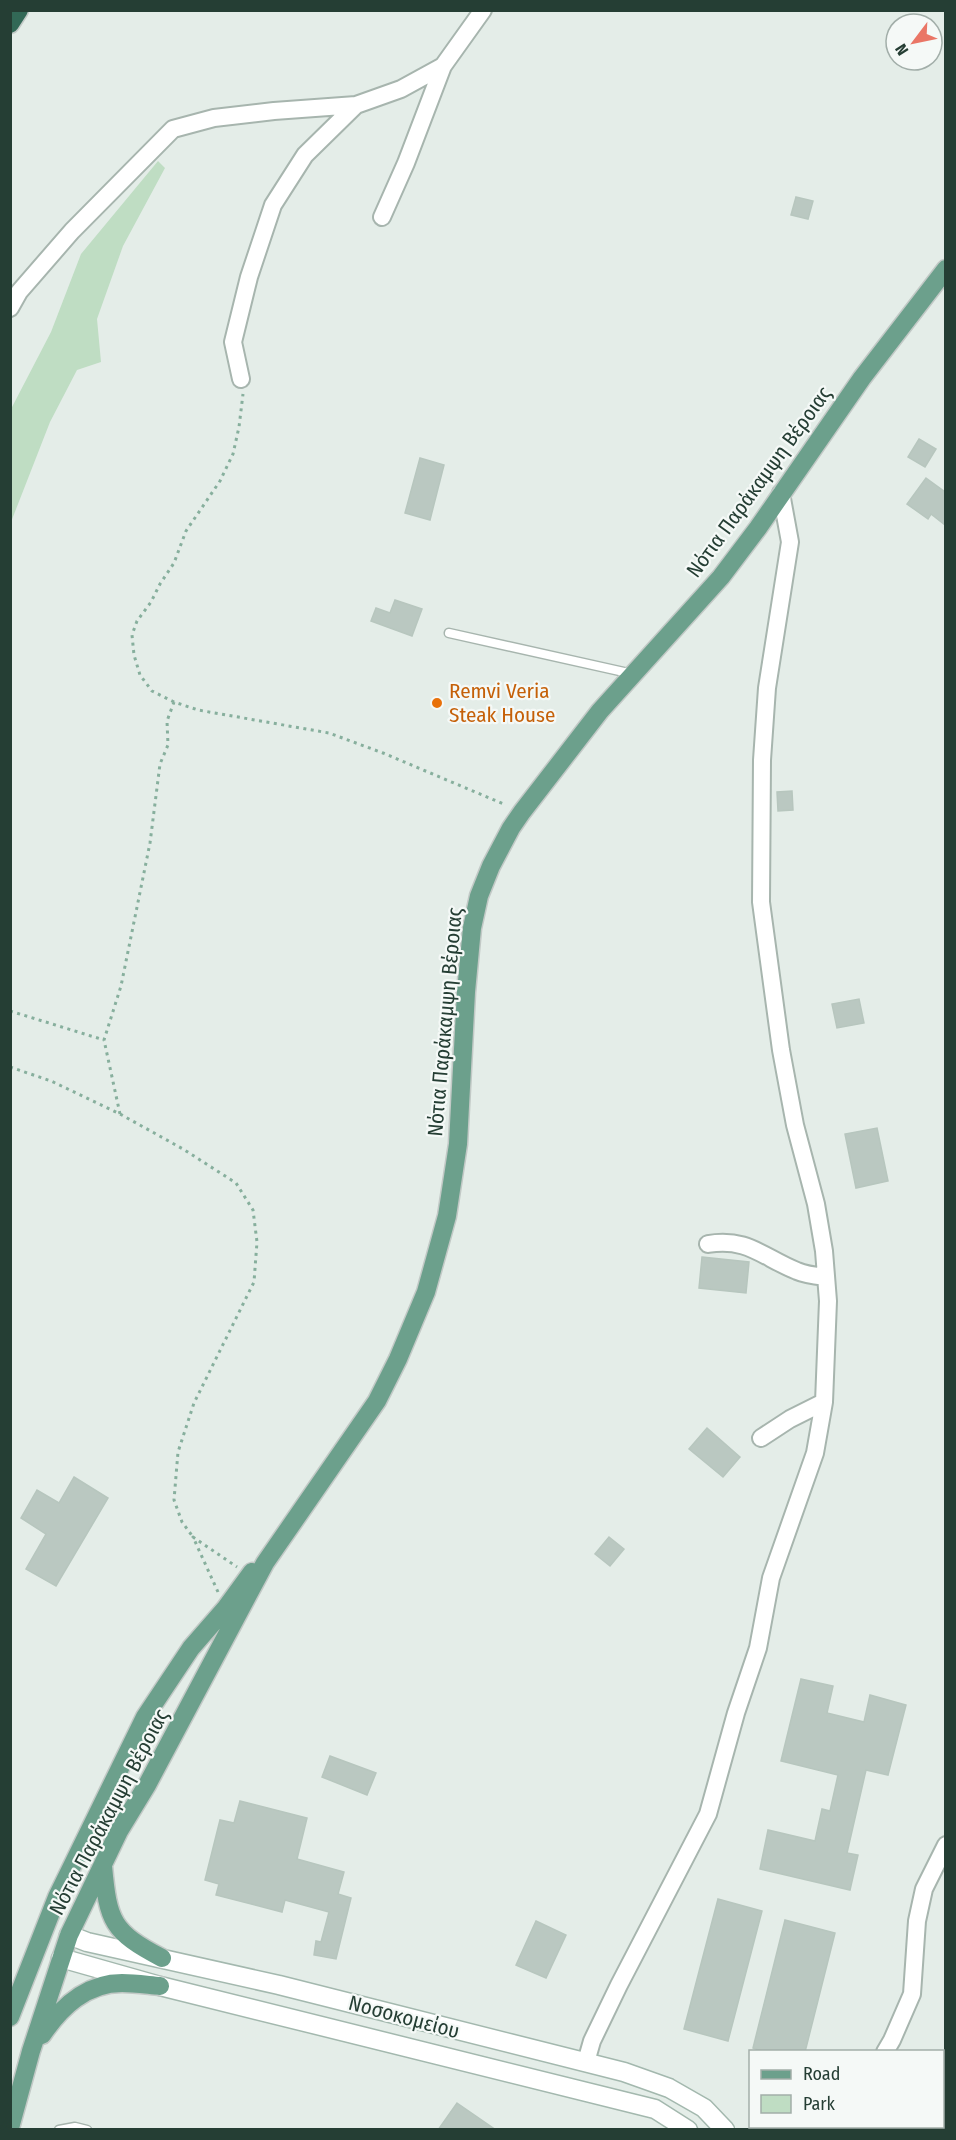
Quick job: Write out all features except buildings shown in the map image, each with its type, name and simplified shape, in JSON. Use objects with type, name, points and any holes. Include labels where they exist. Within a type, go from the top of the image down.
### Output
[{"type":"highway","points":[[10,24],[19,10]]},
{"type":"main road","name":"Νότια Παράκαμψη Βέροιας","points":[[10,2128],[30,2051],[69,1935],[119,1831],[147,1785],[265,1563],[377,1401],[398,1359],[426,1292],[447,1216],[458,1144],[466,992],[472,928],[479,896],[491,866],[522,812],[600,711],[721,577],[862,378],[945,269]]},
{"type":"main road","name":"Νότια Παράκαμψη Βέροιας","points":[[10,2017],[42,1932],[116,1773],[145,1717],[191,1648],[225,1609],[248,1574],[265,1563]]},
{"type":"main road","points":[[103,1866],[109,1910],[118,1928],[136,1944],[162,1958]]},
{"type":"main road","points":[[42,1932],[69,1935]]},
{"type":"main road","points":[[42,1932],[61,1958]]},
{"type":"main road","points":[[30,2051],[66,2004],[82,1993],[120,1983],[160,1986]]},
{"type":"street","points":[[382,217],[406,163],[443,66],[483,10]]},
{"type":"street","points":[[10,308],[19,292],[72,231],[173,129],[224,117],[356,105],[401,89],[443,66]]},
{"type":"street","points":[[241,379],[233,342],[249,277],[273,205],[305,155],[356,105]]},
{"type":"street","points":[[586,2062],[592,2041],[619,1985],[708,1814],[736,1713],[758,1648],[771,1578],[815,1452],[824,1402],[828,1301],[826,1277],[816,1204],[795,1125],[781,1050],[762,902],[764,724],[767,688],[790,542],[781,493]]},
{"type":"street","points":[[708,1244],[724,1241],[757,1250],[798,1272],[826,1277]]},
{"type":"street","points":[[761,1438],[790,1419],[824,1402]]},
{"type":"street","points":[[886,2050],[912,1994],[917,1921],[924,1889],[945,1845]]},
{"type":"street","name":"Νοσοκομείου","points":[[69,1935],[87,1942],[279,1985],[624,2072],[669,2088],[704,2108],[725,2130]]},
{"type":"street","name":"Νοσοκομείου","points":[[61,1958],[160,1986],[655,2109],[688,2130]]},
{"type":"lane","points":[[449,633],[633,674]]},
{"type":"lane","points":[[59,2130],[75,2127],[87,2130]]},
{"type":"path","points":[[241,379],[243,396],[233,454],[220,481],[186,531],[174,563],[160,584],[152,602],[136,621],[132,635],[134,656],[140,675],[152,691],[174,702],[198,710],[329,733],[383,753],[522,812]]},
{"type":"path","points":[[120,1114],[104,1040],[121,986],[150,843],[160,764],[168,745],[167,721],[174,702]]},
{"type":"path","points":[[10,1011],[104,1040]]},
{"type":"path","points":[[10,1066],[51,1081],[120,1114],[183,1149],[236,1183],[253,1210],[257,1242],[254,1282],[194,1402],[178,1452],[174,1500],[182,1522],[193,1537],[225,1609]]},
{"type":"path","points":[[193,1537],[248,1574]]},
{"type":"green space","points":[[158,161],[165,168],[123,246],[97,319],[101,362],[77,370],[50,422],[11,522],[11,409],[51,332],[81,254]]},
{"type":"place","name":"Remvi Veria Steak House","points":[[437,703]]}]
